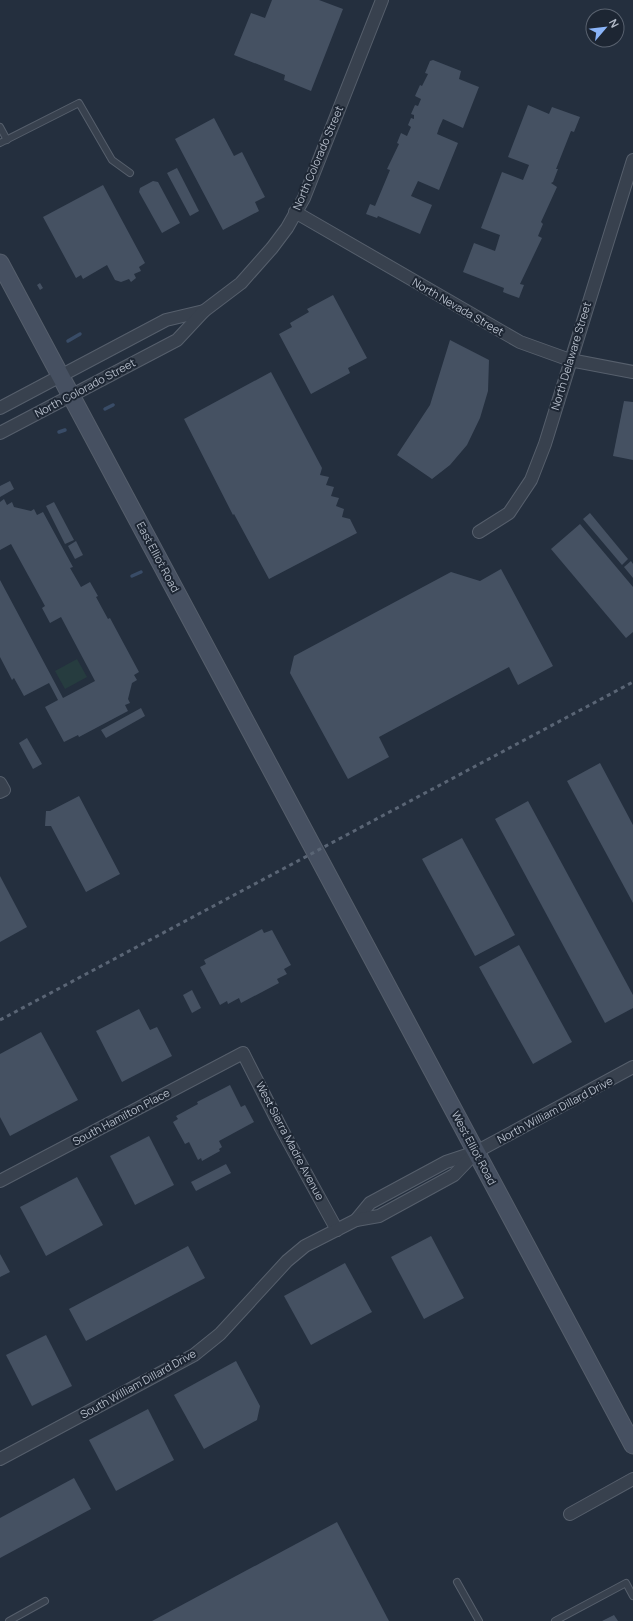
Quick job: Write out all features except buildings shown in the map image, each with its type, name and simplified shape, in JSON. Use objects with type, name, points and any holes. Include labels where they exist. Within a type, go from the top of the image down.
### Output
[{"type":"main road","name":"East Elliot Road","points":[[0,263],[316,851]]},
{"type":"main road","name":"West Elliot Road","points":[[316,851],[633,1445]]},
{"type":"street","name":"North Colorado Street","points":[[0,433],[177,340],[204,311],[241,283],[272,248],[304,198],[382,0]]},
{"type":"street","name":"North Delaware Street","points":[[479,532],[509,513],[531,480],[545,444],[633,160]]},
{"type":"street","name":"North Nevada Street","points":[[295,212],[520,342],[570,360],[633,372]]},
{"type":"street","name":"North Colorado Street","points":[[0,408],[166,320],[204,311]]},
{"type":"street","name":"South Hamilton Place","points":[[0,1181],[243,1053]]},
{"type":"street","name":"West Sierra Madre Avenue","points":[[243,1053],[281,1128],[338,1230]]},
{"type":"street","name":"North William Dillard Drive","points":[[476,1152],[633,1067]]},
{"type":"street","name":"South William Dillard Drive","points":[[0,1459],[194,1355],[220,1334],[287,1261],[305,1246],[356,1220],[379,1216],[454,1175],[476,1152]]},
{"type":"street","points":[[570,1514],[633,1479]]},
{"type":"lane","points":[[0,143],[78,103],[112,160],[130,173]]},
{"type":"lane","points":[[0,126],[7,140]]},
{"type":"lane","points":[[457,1582],[479,1621]]},
{"type":"lane","points":[[555,1621],[626,1583],[633,1596]]},
{"type":"lane","points":[[9,1621],[45,1602]]},
{"type":"green space","points":[[77,659],[87,677],[65,689],[55,671]]},
{"type":"waterway","points":[[68,341],[80,334]]},
{"type":"waterway","points":[[105,409],[113,405]]},
{"type":"waterway","points":[[59,432],[65,430]]},
{"type":"waterway","points":[[132,576],[141,572]]},
{"type":"railway","points":[[0,1020],[633,682]]}]
